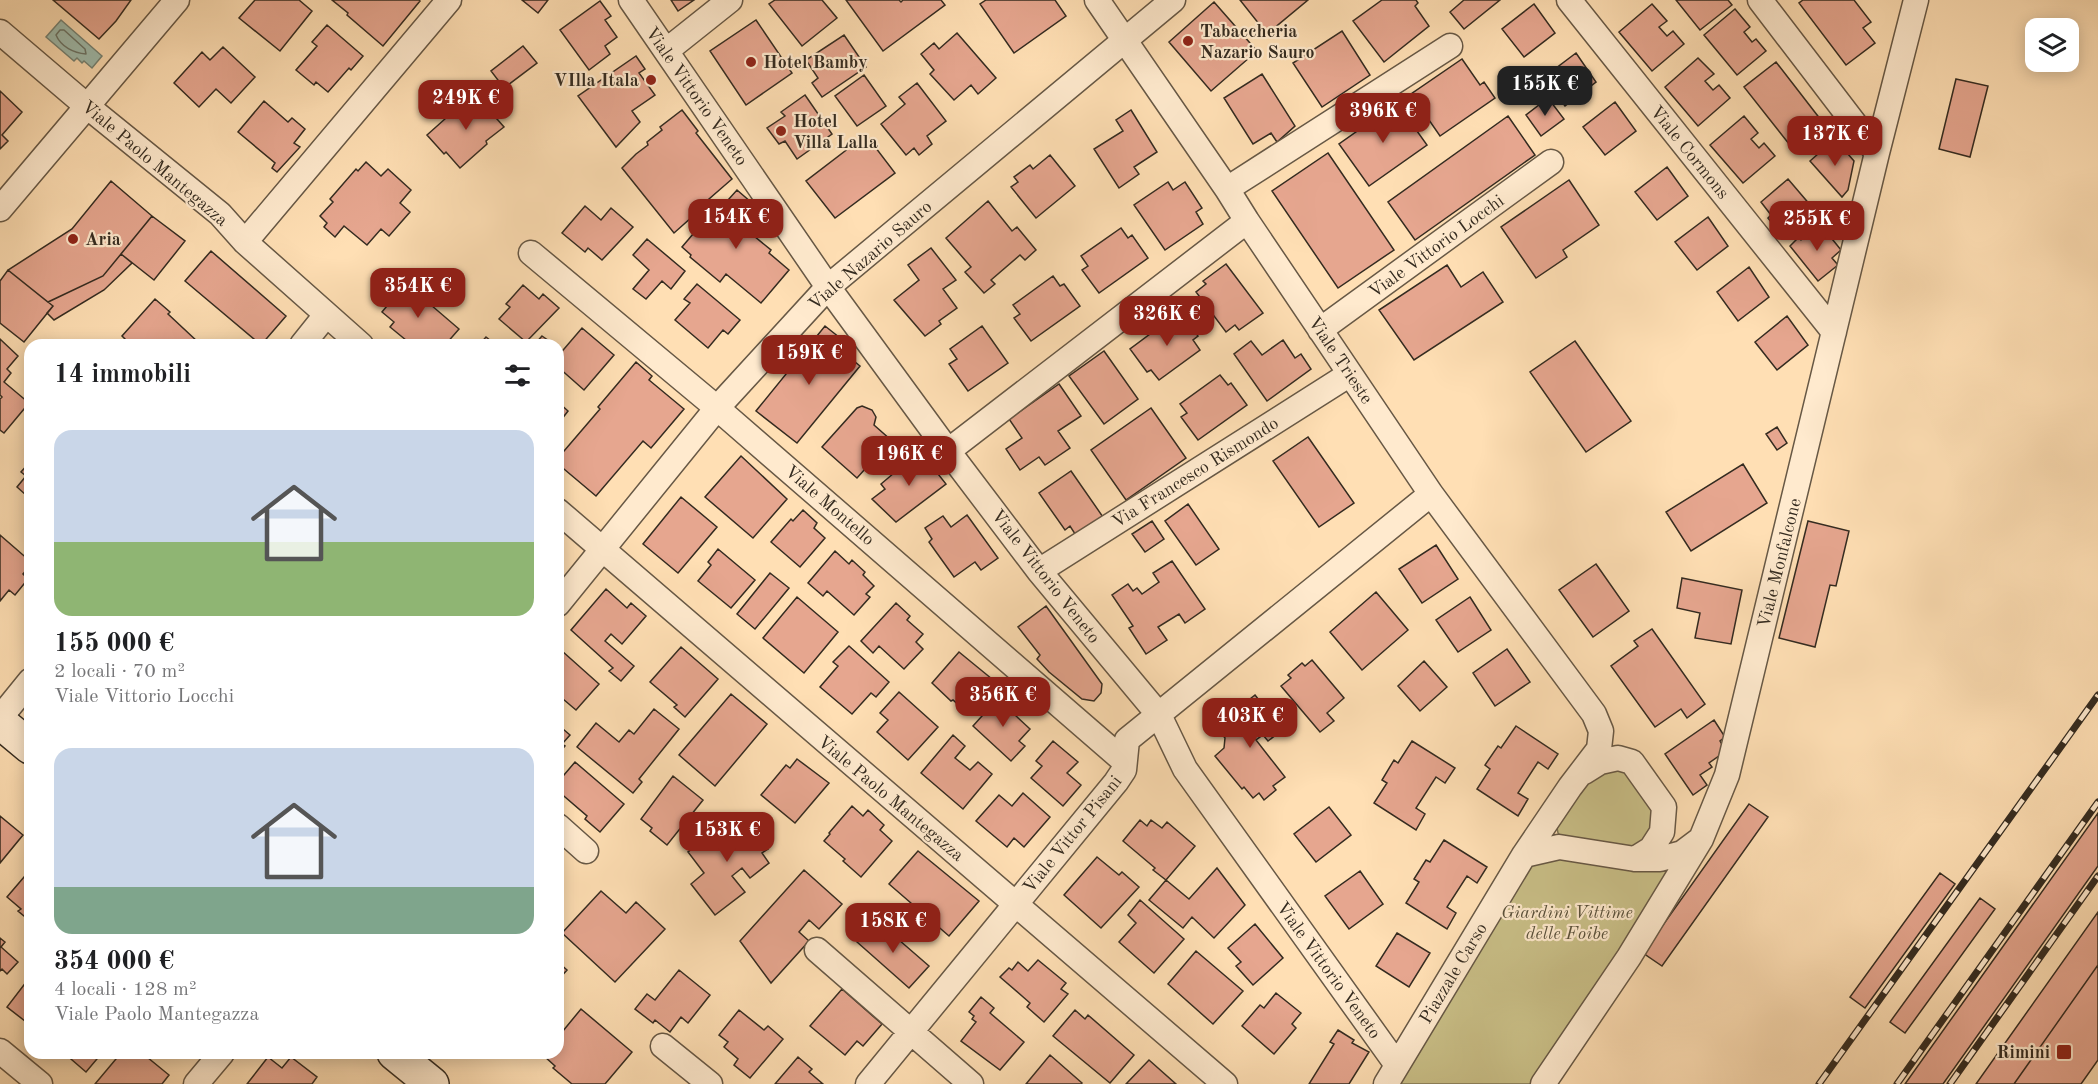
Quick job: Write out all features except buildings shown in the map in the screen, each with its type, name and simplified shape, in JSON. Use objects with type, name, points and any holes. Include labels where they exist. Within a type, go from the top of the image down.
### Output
[{"type":"street","points":[[0,209],[177,0]]},
{"type":"street","points":[[245,242],[449,0]]},
{"type":"street","name":"Viale Vittorio Veneto","points":[[631,0],[828,287],[948,450],[1039,571],[1159,715],[1185,769],[1391,1075]]},
{"type":"street","points":[[666,51],[730,0]]},
{"type":"street","name":"Viale Trieste","points":[[1097,0],[1227,189],[1246,221],[1431,494],[1594,714]]},
{"type":"street","name":"Viale Nazario Sauro","points":[[564,596],[717,408],[828,287],[1173,0]]},
{"type":"street","name":"Viale Cormons","points":[[1569,0],[1834,332]]},
{"type":"street","points":[[1760,0],[1877,153]]},
{"type":"street","name":"Viale Monfalcone","points":[[1543,1084],[1629,957],[1701,839],[1727,775],[1916,0]]},
{"type":"street","name":"Viale Paolo Mantegazza","points":[[0,32],[88,107],[220,213],[245,242],[354,339]]},
{"type":"street","points":[[1227,189],[1450,46]]},
{"type":"street","name":"Viale Vittorio Locchi","points":[[1320,330],[1551,162]]},
{"type":"street","points":[[948,450],[1246,221]]},
{"type":"street","name":"Viale Montello","points":[[531,254],[717,408],[1124,761]]},
{"type":"street","points":[[307,339],[326,315]]},
{"type":"street","name":"Via Francesco Rismondo","points":[[1039,571],[1350,374]]},
{"type":"street","name":"Viale Vittor Pisani","points":[[868,1084],[1116,782],[1124,770],[1127,740],[1431,494]]},
{"type":"street","name":"Viale Paolo Mantegazza","points":[[564,517],[1225,1084]]},
{"type":"street","points":[[24,689],[0,720],[24,742]]},
{"type":"street","name":"Piazzale Carso","points":[[1391,1075],[1524,855],[1599,749],[1602,731],[1594,714]]},
{"type":"street","name":"Piazzale Carso","points":[[1577,777],[1600,762],[1618,758],[1632,762],[1664,807],[1662,832],[1651,849],[1635,859]]},
{"type":"street","points":[[1548,819],[1550,835],[1559,847]]},
{"type":"street","points":[[564,831],[586,851]]},
{"type":"street","points":[[1524,855],[1559,847],[1635,859],[1660,859],[1682,853],[1701,839]]},
{"type":"street","points":[[817,951],[971,1084]]},
{"type":"street","points":[[663,1046],[710,1084]]},
{"type":"street","points":[[0,1051],[40,1084]]},
{"type":"street","points":[[196,1084],[217,1059]]},
{"type":"street","points":[[401,1059],[432,1084]]},
{"type":"green space","name":"Giardini Vittime delle Foibe","points":[[1628,769],[1657,812],[1655,832],[1632,851],[1564,840],[1558,833],[1556,823],[1578,787],[1601,770]]},
{"type":"green space","name":"Giardini Vittime delle Foibe","points":[[1559,855],[1671,872],[1534,1084],[1397,1084],[1528,863]]},
{"type":"water","points":[[61,20],[102,56],[92,68],[77,58],[74,61],[46,37]]},
{"type":"railway","points":[[1819,1084],[2098,695]]},
{"type":"railway","points":[[1897,1084],[2098,802]]},
{"type":"railway","points":[[1950,1084],[2098,876]]},
{"type":"place","name":"Tabaccheria Nazario Sauro","points":[[1188,41]]},
{"type":"place","name":"Hotel Bamby","points":[[751,62]]},
{"type":"place","name":"VIlla Itala","points":[[651,80]]},
{"type":"place","name":"Hotel Villa Lalla","points":[[781,131]]},
{"type":"place","name":"Aria","points":[[73,239]]},
{"type":"place","name":"Rimini","points":[[2064,1052]]}]
